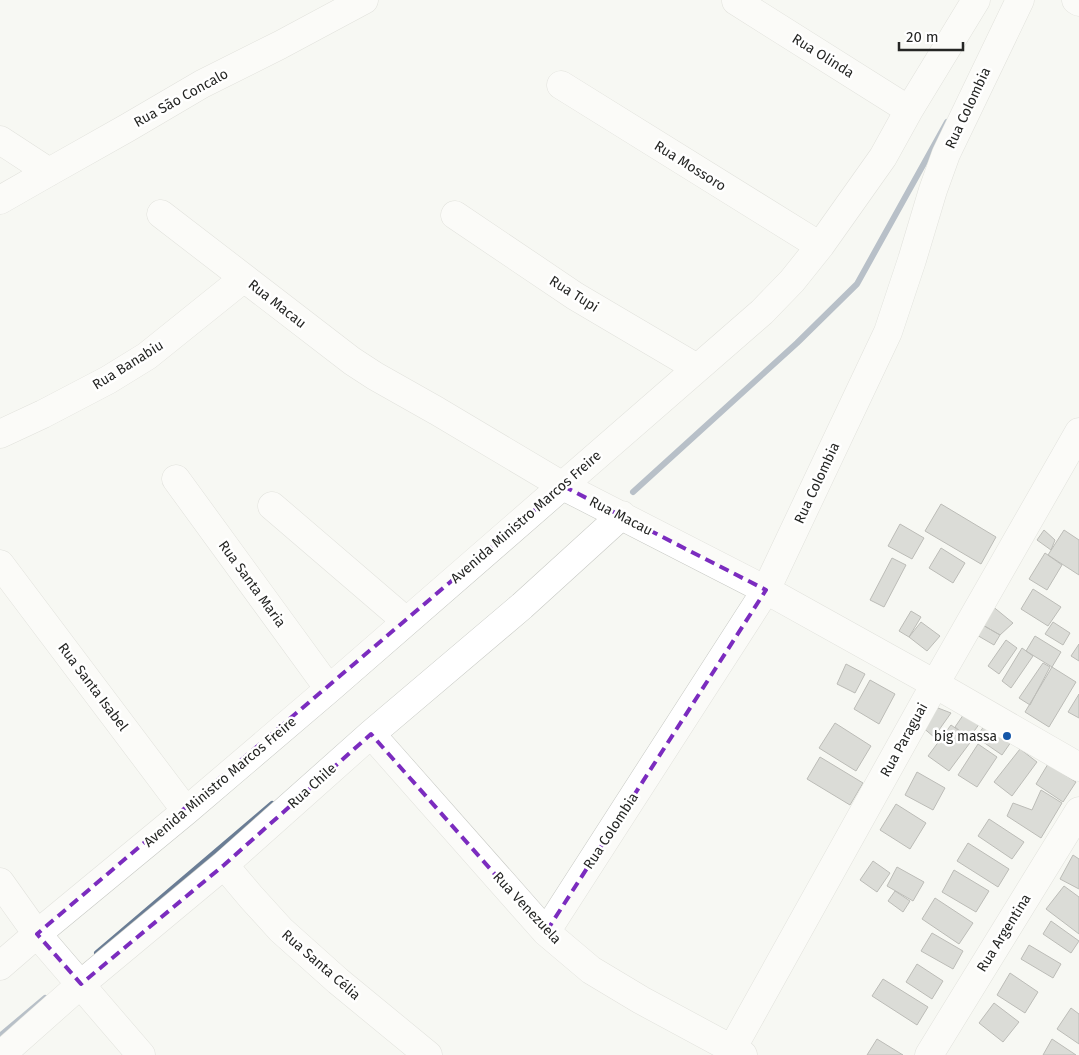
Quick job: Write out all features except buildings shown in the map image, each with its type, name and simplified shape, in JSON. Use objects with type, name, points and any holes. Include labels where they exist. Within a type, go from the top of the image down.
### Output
[{"type":"street","name":"Rua São Concalo","points":[[0,200],[202,84],[364,0]]},
{"type":"street","name":"Avenida Ministro Marcos Freire","points":[[0,966],[329,689],[762,312],[792,281],[820,246],[883,157],[909,110],[976,0]]},
{"type":"street","name":"Rua Colombia","points":[[546,932],[766,590],[888,332],[946,154],[1020,0]]},
{"type":"street","name":"Rua Olinda","points":[[736,1],[909,110]]},
{"type":"street","name":"Rua Mossoro","points":[[561,85],[820,246]]},
{"type":"street","points":[[0,140],[49,172]]},
{"type":"street","name":"Rua Macau","points":[[161,214],[374,376],[563,486],[766,590],[1079,767]]},
{"type":"street","name":"Rua Tupi","points":[[455,215],[575,296],[697,368]]},
{"type":"street","name":"Rua Banabiu","points":[[0,434],[108,380],[147,356],[244,278]]},
{"type":"street","name":"Rua Paraguai","points":[[738,1052],[935,684],[1079,432]]},
{"type":"street","name":"Rua Santa Maria","points":[[176,479],[329,689]]},
{"type":"street","points":[[272,506],[406,622]]},
{"type":"street","name":"Rua Chile","points":[[1,1055],[81,984],[224,865],[371,734],[522,606],[622,516]]},
{"type":"street","name":"Rua Santa Isabel","points":[[0,564],[186,811]]},
{"type":"street","name":"Rua Venezuela","points":[[371,734],[546,932],[591,970],[641,1000],[738,1052]]},
{"type":"street","name":"Rua Argentina","points":[[929,1055],[1079,811]]},
{"type":"street","name":"Rua Santa Célia","points":[[224,865],[281,930],[338,981],[428,1055]]},
{"type":"street","points":[[0,882],[37,934],[142,1055]]},
{"type":"highlighted area","points":[[563,486],[766,590],[546,932],[371,734],[224,865],[81,984],[37,934]]},
{"type":"waterway","points":[[633,492],[797,343],[857,284],[947,122]]},
{"type":"waterway","points":[[97,953],[272,804]]},
{"type":"waterway","points":[[0,1036],[45,998]]},
{"type":"place","name":"big massa","points":[[1007,736]]}]
